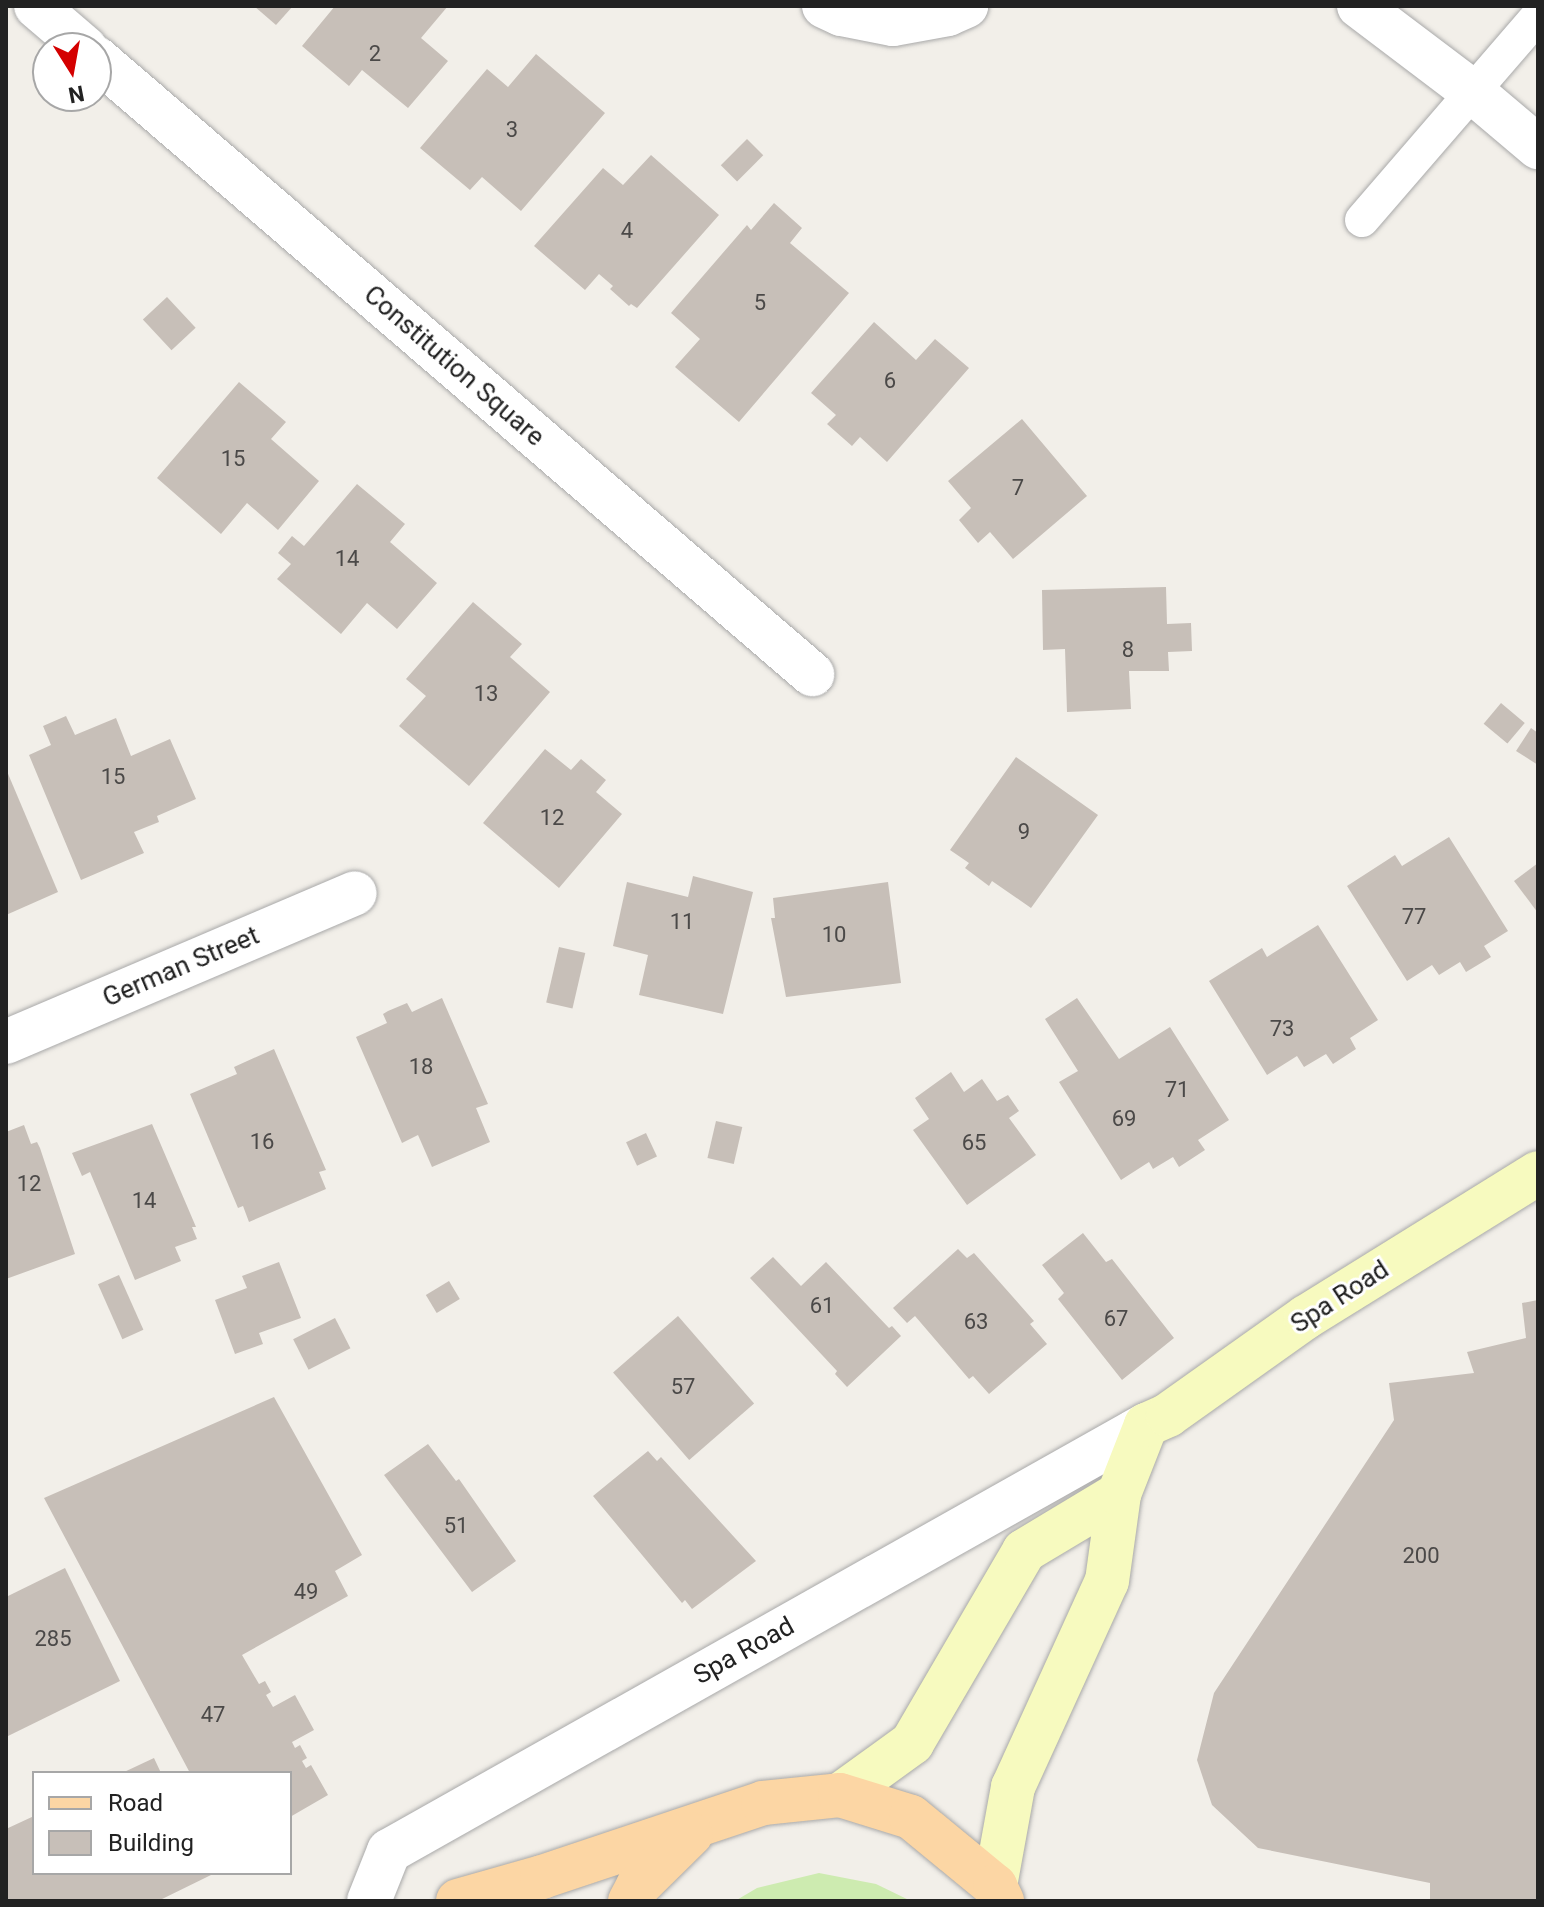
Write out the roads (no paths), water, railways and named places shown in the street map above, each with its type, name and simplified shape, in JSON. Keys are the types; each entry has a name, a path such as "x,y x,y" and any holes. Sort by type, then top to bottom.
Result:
{"main road":[{"name":"Spa Road","path":"1146,1425 1168,1415 1306,1317 1538,1173"},
{"path":"999,1893 1013,1787 1107,1581 1119,1494 1146,1425"},
{"path":"840,1795 912,1743 1024,1551 1119,1494"},
{"path":"458,1901 699,1827 763,1803 840,1795 911,1817 999,1893"},
{"path":"630,1901 638,1886 699,1827"}],"street":[{"path":"36,6 66,32"},
{"path":"824,6 841,14 893,24 948,14 966,6"},
{"path":"1359,6 1474,93 1538,147"},
{"name":"Constitution Square","path":"112,72 812,674"},
{"name":"German Street","path":"6,1042 355,893"},
{"name":"Spa Road","path":"369,1901 389,1851 1146,1425"}],"lane":[{"path":"1362,220 1538,16"}]}
